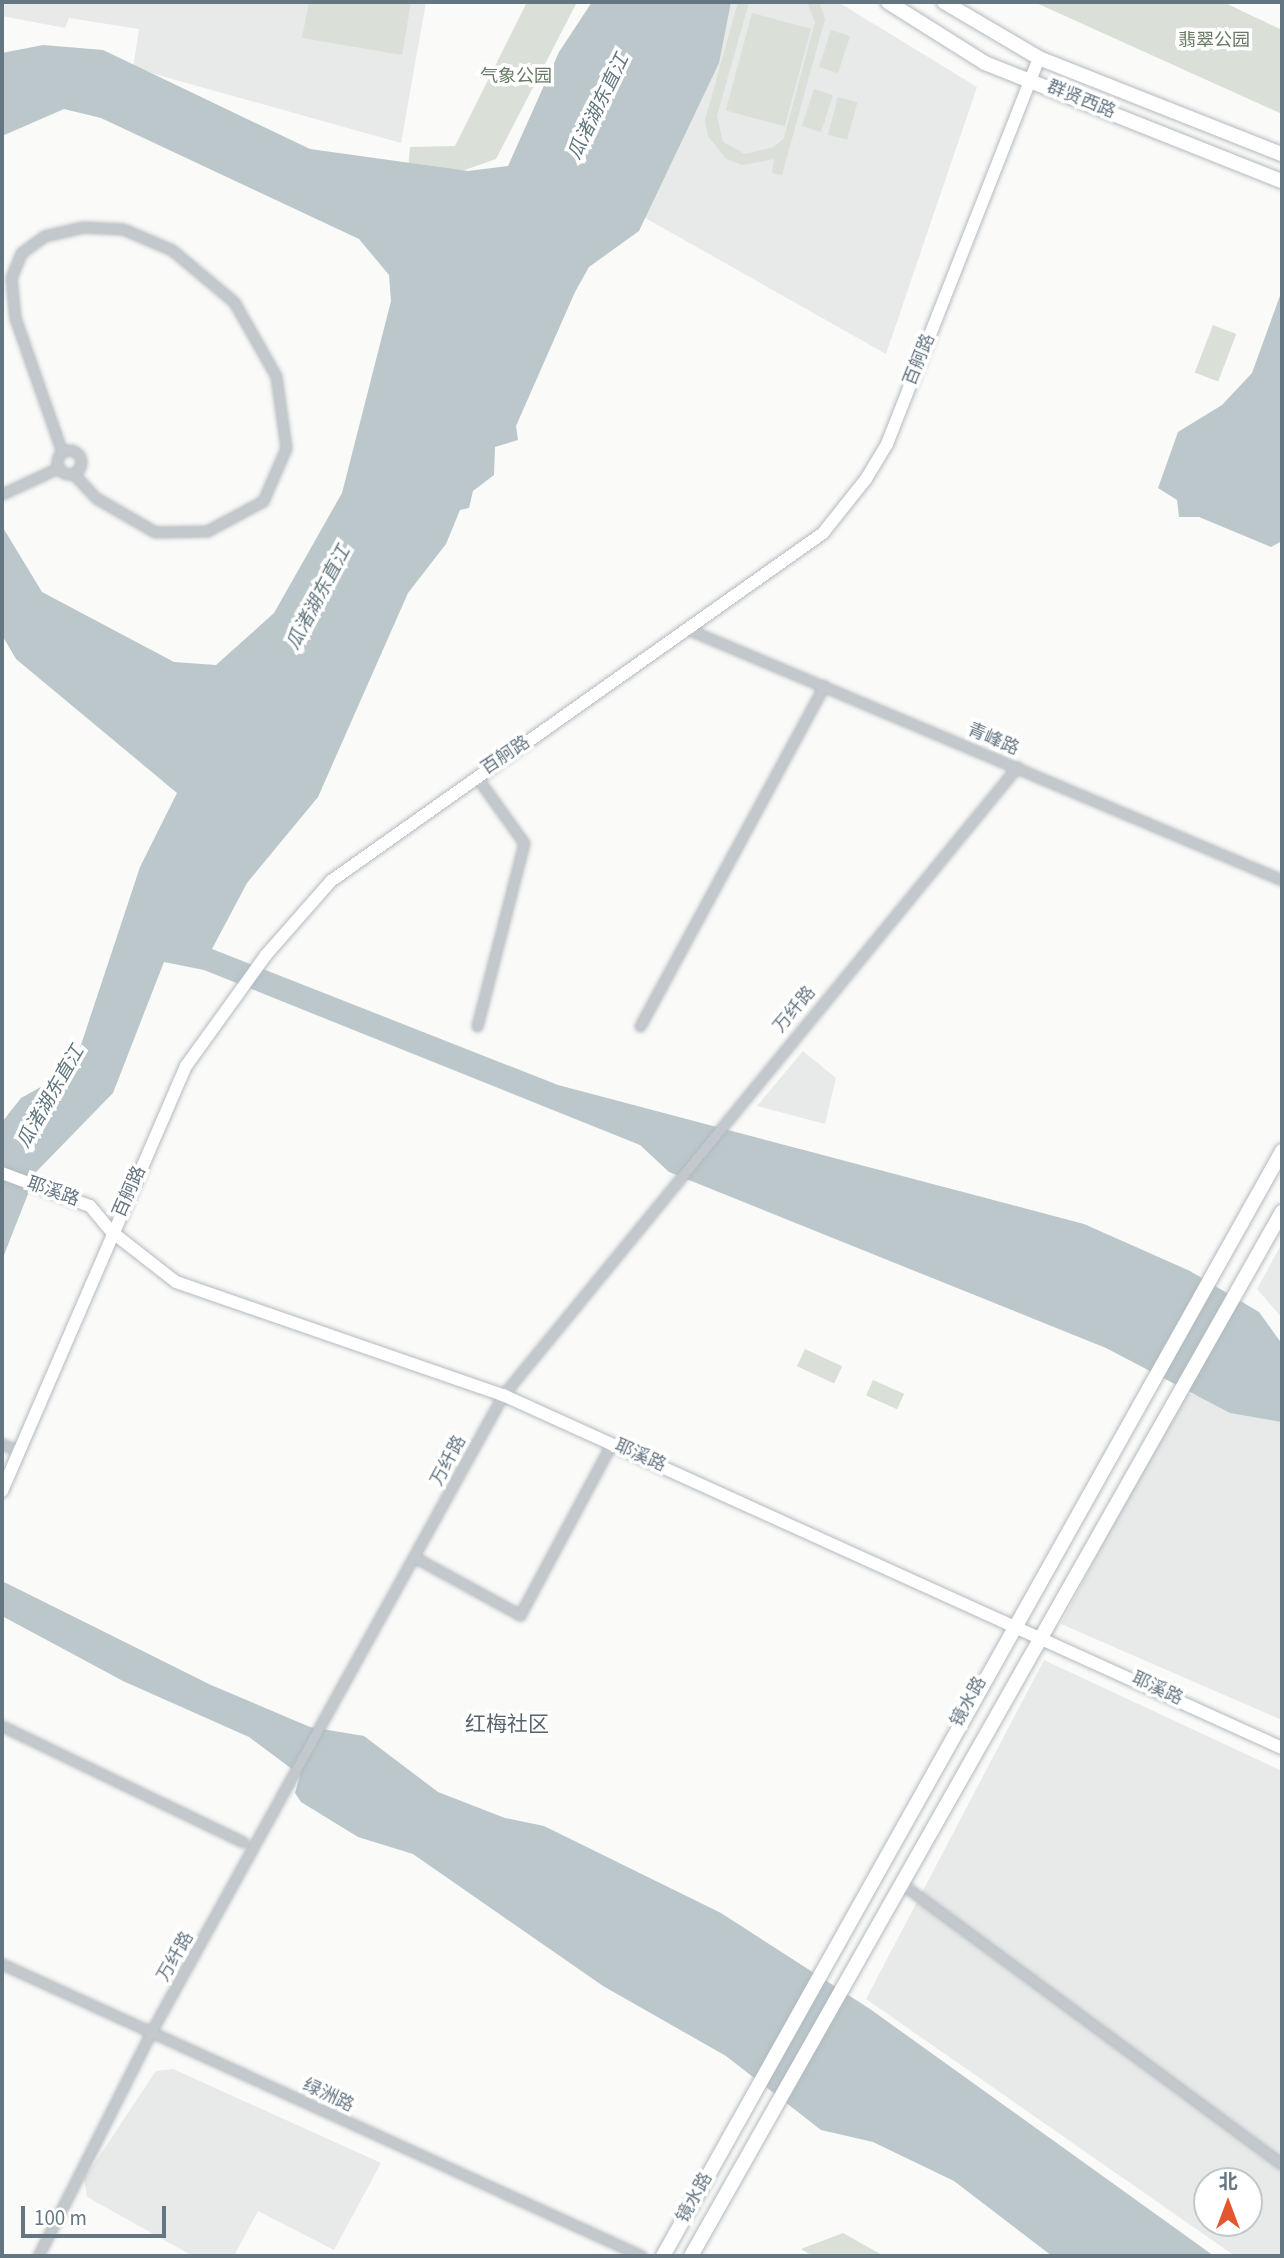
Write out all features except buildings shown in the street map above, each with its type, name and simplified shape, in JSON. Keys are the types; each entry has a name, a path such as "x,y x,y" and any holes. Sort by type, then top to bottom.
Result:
{"main road":[{"name":"群贤西路","path":"888,2 985,63 1282,181"},
{"name":"群贤西路","path":"944,2 1039,58 1282,154"},
{"name":"镜水路","path":"663,2256 1014,1621 1213,1278 1282,1151"},
{"name":"镜水路","path":"691,2256 780,2106 1040,1634 1239,1294 1282,1212"}],"street":[{"name":"百舸路","path":"2,1491 186,1066 266,955 331,881 476,776 692,631 823,533 866,480 887,444 1039,58"},
{"path":"3,494 58,468 75,474 96,498 155,532 207,531 263,501 286,448 276,376 234,302 172,250 123,229 83,227 44,236 21,253 11,278 15,318 62,452 58,468"},
{"path":"62,452 80,456 75,474"},
{"name":"青峰路","path":"692,631 1282,880"},
{"path":"640,1026 824,686"},
{"name":"万纤路","path":"38,2256 151,2032 330,1718 503,1395 725,1119 1017,767"},
{"path":"476,776 524,843 477,1026"},
{"name":"耶溪路","path":"2,1173 90,1206 112,1232 176,1282 503,1395 1014,1621 1282,1748"},
{"path":"416,1558 520,1615 612,1443"},
{"path":"2,1444 19,1451"},
{"path":"2,1726 243,1842"},
{"path":"902,1884 1282,2164"},
{"name":"绿洲路","path":"2,1964 642,2256"}],"shaded area":[{"path":"2,2 426,2 401,143 133,68 139,29 69,18 65,28 2,16"},
{"path":"724,2 838,2 977,87 886,354 640,215"},
{"path":"803,1051 836,1078 825,1124 757,1106"},
{"path":"1282,1243 1282,1318 1257,1289"},
{"path":"1182,1392 1282,1413 1282,1720 1061,1624"},
{"path":"1044,1660 1282,1771 1282,2256 1235,2256 1208,2237 1263,2237 1263,2167 1193,2167 1193,2227 866,1999"},
{"path":"173,2069 381,2163 334,2250 258,2211 234,2256 193,2256 87,2197 84,2179 156,2071"}],"green space":[{"path":"309,2 411,2 402,55 302,38"},
{"name":"气象公园","path":"527,2 577,2 496,159 459,172 408,169 410,147 455,146"},
{"path":"738,2 749,2 717,116 723,142 745,154 774,147 784,138 815,22 807,2 819,2 825,19 782,175 772,173 774,159 742,165 726,159 708,136 705,120"},
{"name":"翡翠公园","path":"1034,2 1223,2 1282,30 1282,114"},
{"path":"752,13 811,29 785,126 726,111"},
{"path":"831,30 850,36 838,73 819,67"},
{"path":"814,89 833,95 821,132 802,126"},
{"path":"838,97 857,102 847,140 828,135"},
{"path":"1213,325 1236,334 1218,382 1195,373"},
{"path":"805,1349 842,1366 834,1384 797,1366"},
{"path":"873,1380 904,1394 897,1409 866,1396"},
{"path":"843,2233 884,2256 813,2256 801,2249"}],"water":[{"name":"瓜渚湖东直江","path":"592,2 731,2 719,63 639,231 589,267 575,292 516,426 518,440 495,447 494,475 473,491 469,508 460,510 446,544 408,593 318,797 247,883 212,949 558,1085 1084,1224 1190,1271 1259,1312 1282,1344 1282,1422 1230,1413 1106,1348 669,1172 640,1145 204,970 164,962 113,1093 37,1171 2,1260 2,1122 21,1098 73,1069 140,867 177,793 16,659 2,635 2,526 42,592 174,662 216,665 274,613 342,493 391,301 389,275 359,239 101,118 64,109 2,136 2,53 43,45 103,50 310,149 468,171 508,166 559,52"},
{"path":"1282,290 1282,541 1271,547 1199,517 1179,517 1177,500 1158,488 1178,432 1222,405 1252,373"},
{"path":"2,1581 211,1685 310,1727 364,1736 438,1792 505,1818 544,1826 721,1913 870,2009 1214,2256 1052,2256 954,2181 873,2142 821,2130 726,2056 603,1986 413,1854 358,1837 301,1802 295,1793 300,1775 249,1737 123,1681 2,1616"}],"district":[{"name":"红梅社区","path":"507,1724"}]}
